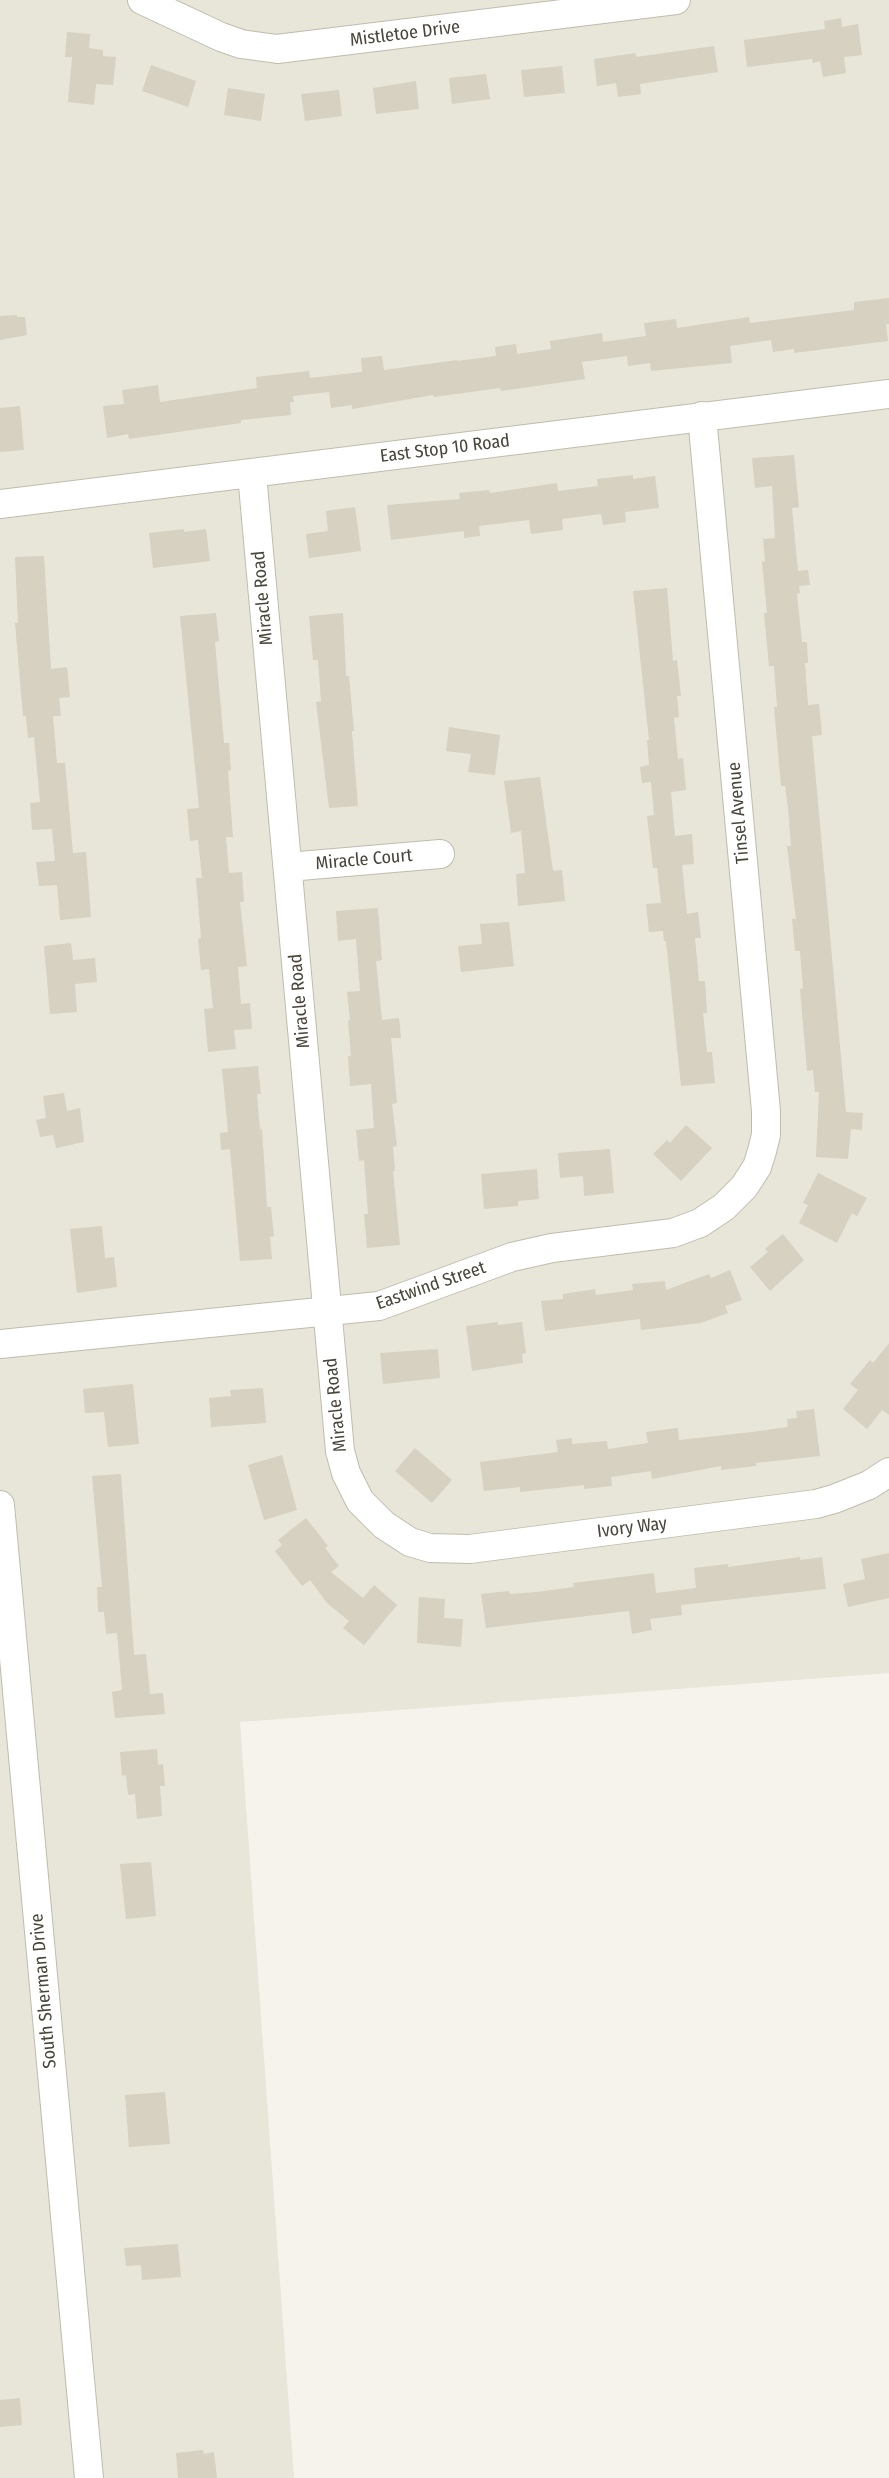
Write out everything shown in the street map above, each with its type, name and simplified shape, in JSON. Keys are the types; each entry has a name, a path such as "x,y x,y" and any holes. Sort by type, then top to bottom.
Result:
{"street":[{"name":"Mistletoe Drive","path":"142,0 179,8 241,44 277,49 676,0"},
{"name":"East Stop 10 Road","path":"0,504 889,394"},
{"name":"Tinsel Avenue","path":"702,416 766,1119 764,1143 757,1167 732,1201"},
{"name":"Miracle Road","path":"252,474 340,1451 343,1466 360,1501 376,1518"},
{"name":"Miracle Court","path":"288,867 440,854"},
{"name":"Eastwind Street","path":"0,1344 379,1306 512,1257 552,1248 673,1233 700,1223 732,1201"},
{"name":"Ivory Way","path":"376,1518 410,1542 430,1548 470,1549 816,1504 869,1485 889,1472"},
{"name":"South Sherman Drive","path":"0,1505 2,1561 88,2478"}],"shaded area":[{"path":"0,0 889,0 889,1673 240,1722 294,2478 0,2478"}],"building":[{"path":"841,18 842,27 858,24 862,55 844,57 846,73 823,77 820,61 813,63 812,59 747,67 744,40 825,29 824,21"},
{"path":"67,32 90,34 89,48 103,50 103,56 116,57 113,85 96,84 94,105 68,102 72,57 65,57"},
{"path":"714,46 718,72 640,84 641,94 618,97 616,83 597,86 594,59 636,53 636,57"},
{"path":"151,65 196,81 188,107 142,91"},
{"path":"562,66 565,93 524,97 521,70"},
{"path":"486,74 490,99 452,104 449,78"},
{"path":"416,81 419,109 376,114 373,88"},
{"path":"228,88 265,94 261,121 224,115"},
{"path":"339,90 342,116 305,121 301,94"},
{"path":"889,298 889,324 886,324 888,341 794,353 794,349 773,352 771,340 730,346 732,363 651,371 650,363 628,366 627,356 582,362 585,379 501,391 500,388 434,397 433,395 352,409 352,405 331,408 329,392 293,396 294,402 290,402 291,415 241,420 241,423 129,439 128,434 107,438 103,406 124,404 122,390 158,385 160,402 257,388 256,377 309,371 310,378 362,372 361,358 382,356 384,370 496,356 495,347 516,344 517,354 551,349 550,341 602,333 603,342 646,336 644,323 676,319 677,328 749,317 750,323 854,310 854,302"},
{"path":"17,315 17,317 25,317 27,335 0,340 0,316"},
{"path":"20,406 24,450 0,452 0,408"},
{"path":"794,455 799,507 792,508 798,571 808,570 810,585 799,586 800,593 797,594 802,642 807,642 808,663 805,663 808,705 819,704 822,735 812,736 846,1112 863,1113 862,1130 851,1129 848,1159 816,1157 819,1092 815,1092 813,1070 807,1071 800,989 803,988 800,951 795,951 792,919 796,919 787,846 791,846 788,808 785,786 781,786 774,707 777,707 774,666 769,666 764,613 767,613 762,562 765,561 763,539 775,538 772,486 755,488 752,458"},
{"path":"633,475 633,479 655,476 659,508 625,512 626,522 603,525 601,514 562,519 563,530 531,534 529,520 479,526 480,536 464,538 464,531 391,540 387,505 460,499 459,493 489,490 490,493 557,483 558,491 598,486 597,479"},
{"path":"355,507 361,551 309,558 306,534 328,531 326,511"},
{"path":"184,529 184,532 206,529 210,561 153,568 149,533"},
{"path":"44,556 51,669 67,667 70,697 59,698 61,716 53,716 57,763 65,763 73,853 86,852 91,917 60,920 57,885 39,886 36,862 55,861 52,829 32,830 30,803 40,802 34,737 28,738 26,716 23,716 15,623 18,623 15,557"},
{"path":"667,588 673,661 677,660 681,696 677,696 679,717 674,718 678,759 683,758 686,790 671,792 675,836 692,834 694,864 682,865 687,914 698,912 701,938 695,938 699,981 705,981 707,1013 703,1013 707,1052 712,1052 715,1083 681,1086 666,941 664,941 663,931 649,932 646,904 661,903 657,868 653,868 647,816 654,815 651,782 642,783 640,767 649,765 647,740 649,740 633,591"},
{"path":"216,613 219,641 215,642 224,743 229,743 231,770 228,771 233,837 226,837 229,873 242,872 244,902 240,902 247,966 238,967 241,1004 250,1003 252,1029 234,1030 236,1049 208,1052 204,1009 213,1008 209,969 201,970 198,939 201,938 196,878 202,878 198,840 190,841 187,809 199,808 180,616"},
{"path":"343,613 346,676 349,676 358,806 329,808 316,702 321,701 318,660 313,660 309,616"},
{"path":"449,727 500,735 495,775 468,772 471,754 446,751"},
{"path":"540,777 553,871 562,870 565,901 518,906 516,874 525,873 521,831 511,833 504,781"},
{"path":"378,908 382,960 376,961 382,1020 399,1018 401,1038 391,1038 397,1103 392,1104 397,1146 393,1147 395,1171 393,1171 400,1245 367,1248 364,1214 368,1214 364,1160 359,1161 356,1130 374,1128 371,1084 350,1086 348,1056 351,1056 348,1021 350,1020 347,992 360,991 356,939 338,941 336,911"},
{"path":"509,922 514,966 461,972 458,946 482,944 480,924"},
{"path":"71,943 73,960 95,958 97,982 75,984 77,1012 50,1014 44,946"},
{"path":"258,1066 261,1094 257,1094 260,1130 262,1129 267,1207 271,1207 274,1236 270,1237 272,1259 240,1261 230,1149 221,1150 220,1133 228,1132 222,1069"},
{"path":"64,1093 67,1111 80,1108 84,1142 56,1148 53,1135 40,1137 36,1120 46,1118 43,1096"},
{"path":"686,1125 712,1148 681,1181 653,1154 667,1140 670,1143"},
{"path":"610,1149 614,1193 584,1196 583,1176 560,1178 558,1153"},
{"path":"537,1169 539,1199 518,1201 518,1206 484,1209 481,1174"},
{"path":"818,1173 867,1198 857,1216 852,1213 837,1243 799,1223 808,1205 803,1203"},
{"path":"102,1226 105,1258 114,1257 117,1287 77,1293 70,1229"},
{"path":"783,1234 804,1260 770,1291 750,1267 768,1252 765,1249"},
{"path":"730,1270 742,1300 725,1306 728,1313 701,1323 641,1330 640,1319 545,1331 541,1301 563,1299 563,1294 595,1289 596,1295 633,1290 632,1284 665,1281 666,1290 709,1274 711,1278"},
{"path":"498,1322 498,1325 522,1322 526,1353 522,1354 523,1363 472,1371 466,1326"},
{"path":"889,1343 889,1415 882,1410 867,1429 843,1409 858,1390 850,1384 870,1360 873,1363"},
{"path":"438,1349 440,1378 383,1384 380,1353"},
{"path":"133,1384 139,1444 108,1447 104,1412 85,1413 83,1389"},
{"path":"263,1388 266,1423 211,1427 209,1398 231,1396 230,1390"},
{"path":"814,1409 820,1456 756,1463 756,1466 721,1470 721,1466 652,1479 651,1471 611,1477 612,1486 584,1489 584,1485 520,1492 520,1487 484,1491 480,1462 558,1452 556,1440 572,1438 572,1444 607,1441 608,1449 648,1443 646,1432 678,1428 679,1440 752,1432 788,1427 787,1419 797,1418 796,1411"},
{"path":"415,1448 452,1480 432,1503 395,1471"},
{"path":"282,1455 297,1510 264,1520 248,1465"},
{"path":"121,1474 134,1655 146,1654 150,1694 163,1693 165,1714 115,1718 112,1692 122,1690 117,1633 106,1634 104,1612 98,1612 97,1587 102,1587 92,1476"},
{"path":"306,1518 328,1546 325,1548 339,1566 331,1572 363,1598 374,1585 397,1605 364,1645 343,1628 349,1621 327,1603 310,1580 302,1586 275,1551 282,1545 278,1540"},
{"path":"889,1553 889,1598 848,1607 843,1584 865,1579 861,1559"},
{"path":"800,1557 800,1560 822,1557 826,1589 681,1605 682,1615 650,1619 652,1630 632,1634 629,1611 486,1628 481,1594 509,1591 510,1594 537,1592 574,1587 573,1583 654,1573 656,1593 696,1588 694,1568 728,1564 728,1567"},
{"path":"419,1597 445,1599 444,1618 463,1619 461,1647 417,1643"},
{"path":"157,1749 158,1765 163,1764 165,1786 160,1786 162,1816 137,1819 135,1794 128,1795 126,1775 122,1776 120,1752"},
{"path":"151,1862 156,1916 126,1919 120,1864"},
{"path":"165,2092 170,2144 129,2147 125,2095"},
{"path":"178,2244 181,2277 142,2280 141,2265 126,2266 124,2248"},
{"path":"20,2398 22,2425 0,2427 0,2400"},
{"path":"203,2450 204,2454 214,2452 217,2478 178,2478 176,2453"}]}
